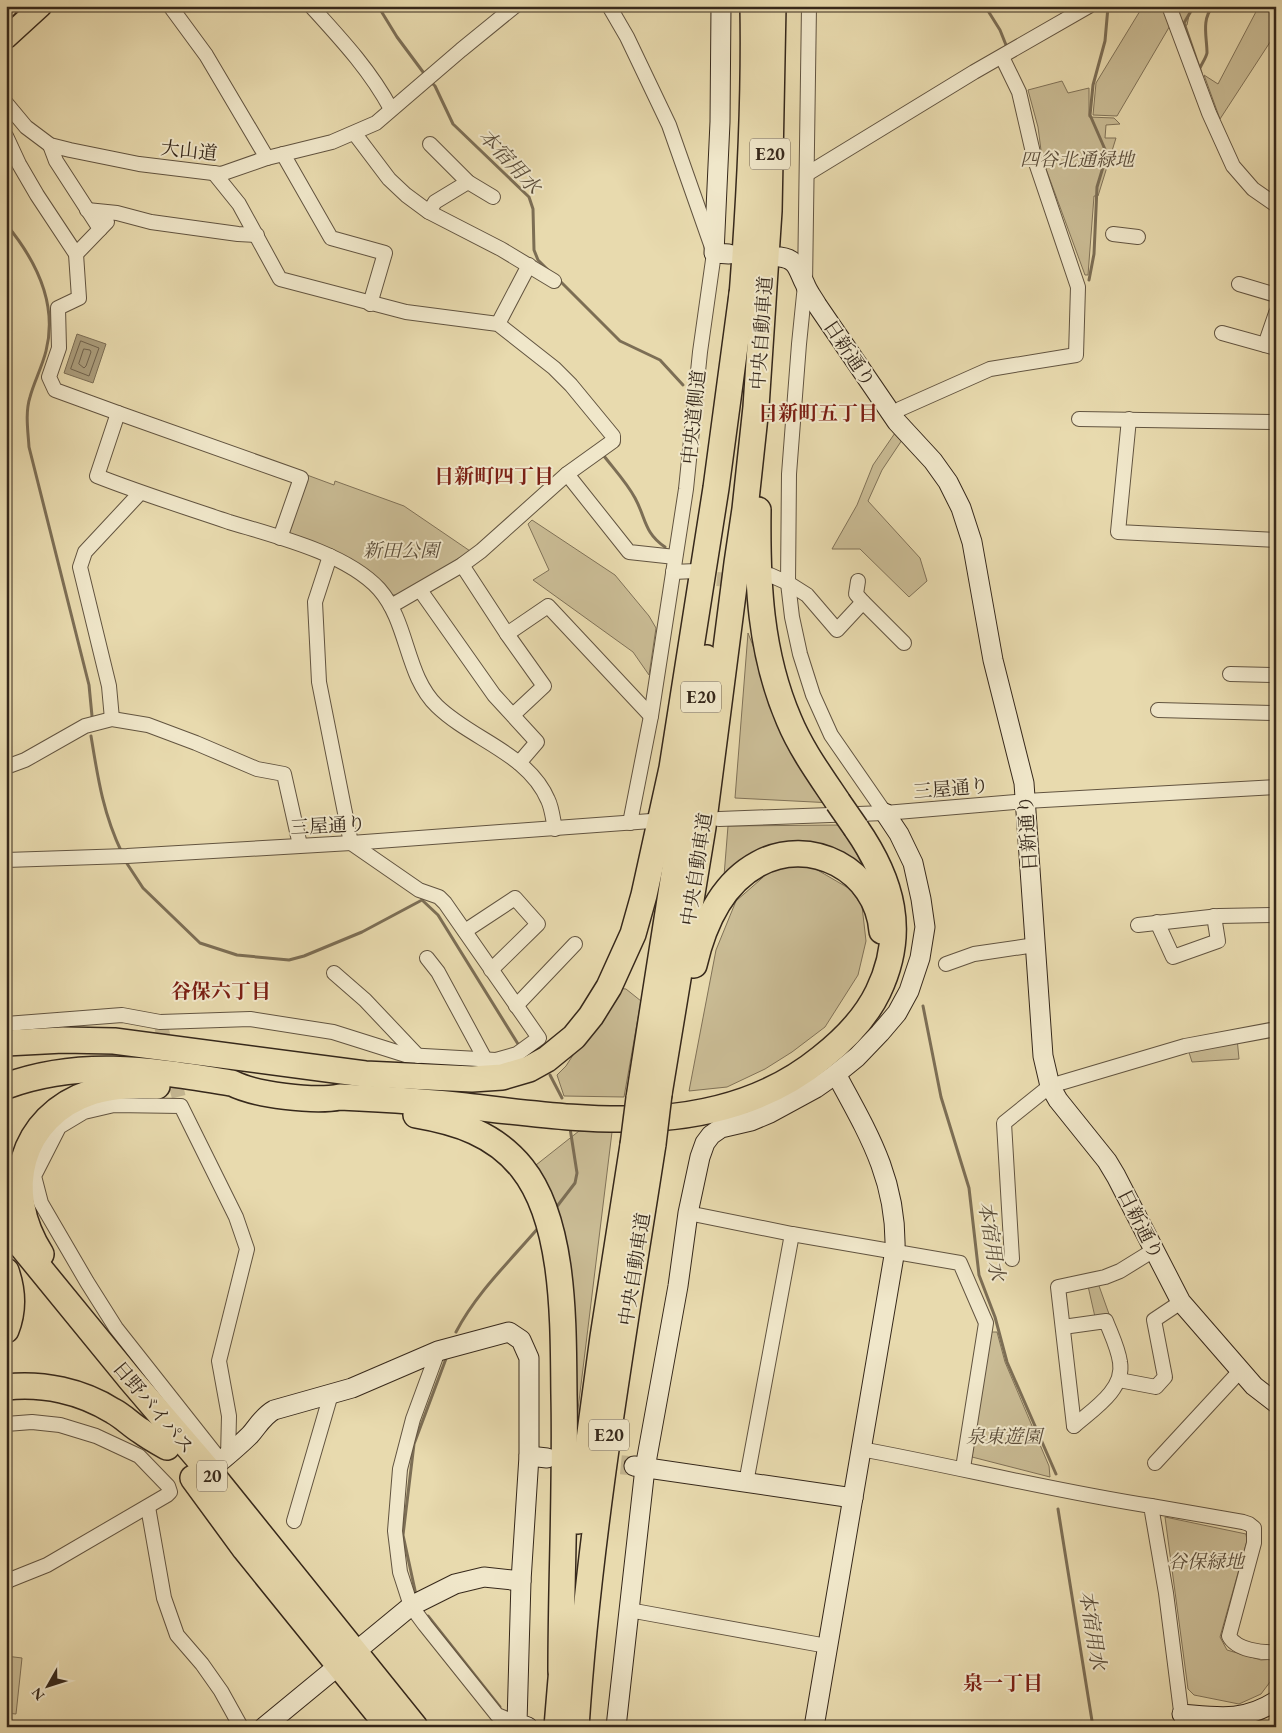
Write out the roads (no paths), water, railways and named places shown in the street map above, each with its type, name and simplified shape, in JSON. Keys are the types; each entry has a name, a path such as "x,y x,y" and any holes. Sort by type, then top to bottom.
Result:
{"highway":[{"name":"中央自動車道","path":"576,1727 580,1670 600,1502 623,1335 649,1096 703,827 745,509 756,407 748,210 754,41 753,6"},
{"name":"中央自動車道","path":"752,298 768,211 773,6"},
{"path":"6,1086 31,1077 57,1072 99,1068 131,1069 232,1083 243,1089 294,1097 326,1100 340,1097 423,1101 572,1117 651,1119 715,1110 748,1100 775,1088 814,1064 847,1035 871,1005 888,969 893,948 893,914 889,892 876,860 818,772 789,720 773,674 762,621 757,558 752,298"},
{"path":"6,1043 96,1040 364,1074 472,1079 502,1077 540,1064 574,1038 591,1016 609,987 633,934 639,915 672,768 710,527 752,298"},
{"path":"364,1074 404,1086 514,1101 595,1109 650,1108 692,1104 715,1100 752,1088 788,1070 828,1041 844,1025 867,992 875,975 881,954 881,924 877,906 857,877 844,867 828,859 812,854 794,854 771,858 757,865 744,874 730,888 717,905 705,928 649,1096"},
{"path":"6,1074 36,1064 79,1057 143,1055 183,1050"},
{"path":"52,1282 44,1258 32,1239 23,1216 19,1186 22,1162 28,1148 35,1134 49,1117 70,1102 105,1088 131,1085 160,1086 231,1094 243,1089"},
{"path":"326,1100 340,1107 391,1111 447,1121 478,1132 511,1155 523,1168 535,1187 547,1218 556,1256 563,1341 566,1463 561,1590 561,1671"},
{"name":"中央自動車道","path":"557,1727 561,1671 582,1489 604,1327 643,1145"},
{"name":"日野バイパス","path":"6,1227 131,1380 219,1463 348,1659 390,1727"},
{"name":"日野バイパス","path":"6,1246 199,1486 245,1549 415,1727"},
{"path":"6,1271 12,1296 10,1316 6,1330"},
{"path":"6,1387 50,1387 83,1396 114,1411 167,1447"}],"main road":[{"path":"6,38 41,6"}],"street":[{"path":"170,6 206,55 267,158"},
{"path":"311,6 354,53 379,86 391,109"},
{"name":"大山道","path":"6,103 26,128 50,145 139,164 221,174 267,158 332,142 376,123 515,6"},
{"path":"609,6 627,37 669,124 722,253"},
{"name":"中央道側道","path":"630,823 651,716 686,489 701,340 722,253 721,6"},
{"path":"616,1727 629,1610 639,1467 676,1295 688,1213 700,1157 705,1143 711,1135 721,1128 751,1121 770,1113 816,1088 857,1057 897,1013 909,991 920,958 925,927 913,863 899,834 831,735 813,695 800,654 792,617 788,583 789,474 798,344 805,285 809,6"},
{"path":"807,174 974,72 1089,6"},
{"path":"1169,6 1209,113 1233,166 1253,189 1276,205"},
{"path":"892,415 900,409 990,369 1076,355 1078,286 1034,157 1019,92 1002,57"},
{"path":"354,134 388,179 429,212 475,234 554,281"},
{"path":"6,136 19,164 37,195 76,254 79,298 58,308 59,348 48,377 55,390 301,478 280,538"},
{"path":"430,144 468,182 493,197"},
{"path":"50,145 56,162 100,229"},
{"path":"284,154 332,238 385,253 370,304"},
{"path":"214,174 239,204 280,279 406,312 498,324 554,368 613,436 613,441 566,474 481,551 462,565 391,606"},
{"path":"429,212 435,202 468,182"},
{"path":"87,210 117,213 151,222 257,235"},
{"path":"76,254 117,213"},
{"path":"1113,234 1138,237"},
{"name":"日新通り","path":"780,257 788,258 795,262 805,285 892,415 904,431 933,461 948,482 968,525 993,660 1024,783 1043,1056 1050,1086 1058,1100 1108,1162 1180,1302 1254,1386 1276,1403"},
{"path":"498,324 529,265"},
{"path":"1239,284 1276,295"},
{"path":"1222,333 1270,347 1276,313"},
{"path":"118,413 97,476 140,493 330,556 367,577 391,606 398,619 419,680 436,705 450,717 534,775 550,802 555,829"},
{"path":"1079,419 1276,422"},
{"path":"1130,420 1118,532 1276,540"},
{"path":"566,474 629,552 676,557"},
{"path":"112,720 108,686 80,567 85,552 140,493"},
{"path":"6,1024 122,1015 160,1022 250,1019 333,1032 406,1055 496,1060 517,1054 539,1038 466,931 438,897 419,890 351,842 319,682 315,602 330,556"},
{"path":"462,565 544,686 513,715"},
{"path":"673,572 696,574"},
{"path":"770,580 788,583 807,595 837,630 863,602"},
{"path":"858,581 856,594 904,643"},
{"path":"420,590 494,695 537,742 519,763"},
{"path":"507,634 548,606 651,716"},
{"path":"1230,674 1276,675"},
{"path":"1158,710 1276,713"},
{"path":"6,767 25,760 85,726 112,720 148,725 257,769 284,774 300,845"},
{"name":"三屋通り","path":"719,819 884,812 1026,801 1276,787"},
{"name":"三屋通り","path":"6,860 121,856 555,829 651,821"},
{"path":"466,931 515,898 538,924 491,970"},
{"path":"1138,925 1214,916 1276,915"},
{"path":"1157,922 1173,957 1218,941 1214,916"},
{"path":"516,1006 575,944"},
{"path":"946,964 974,954 1035,945"},
{"path":"427,958 438,972 485,1059"},
{"path":"334,974 366,1000 418,1056"},
{"path":"1012,1259 1004,1122 1050,1086 1185,1046 1276,1030"},
{"path":"814,1727 895,1250 896,1226 886,1176 870,1138 836,1074"},
{"path":"114,1105 181,1106 236,1217 247,1249 219,1362 229,1416 219,1463 116,1328 41,1203 34,1176 59,1127 84,1112 114,1105"},
{"path":"688,1213 792,1234 895,1250 960,1263 986,1324 963,1468"},
{"path":"746,1483 792,1234"},
{"path":"1063,1327 1106,1321 1121,1364 1119,1380 1106,1398 1074,1426 1058,1287 1105,1277 1120,1271 1154,1250"},
{"path":"1119,1380 1156,1387 1165,1377 1154,1320 1180,1302"},
{"path":"219,1463 250,1434 265,1415 274,1410 352,1388 438,1350 510,1332 521,1340 528,1358 538,1457 521,1581 523,1725 497,1715 411,1606 400,1572 395,1531 400,1469 413,1418 438,1350"},
{"path":"1155,1463 1240,1371"},
{"path":"294,1521 331,1394"},
{"path":"6,1424 32,1422 60,1425 96,1436 139,1456 168,1486 170,1492 47,1564 7,1582"},
{"path":"861,1449 963,1468 1070,1492 1242,1522 1254,1528 1254,1543 1229,1636 1232,1642 1246,1648 1263,1653 1276,1652"},
{"path":"639,1467 852,1498"},
{"path":"148,1506 164,1598 177,1635 222,1691 241,1727"},
{"path":"1151,1506 1164,1584 1182,1720 1233,1718 1264,1709 1276,1701"},
{"path":"264,1727 411,1606 454,1584 484,1577 521,1581"},
{"path":"629,1610 827,1646"}],"water":[{"path":"77,334 106,344 93,383 64,373"}],"waterway":[{"name":"本宿用水","path":"378,6 397,37 426,76"},
{"path":"985,6 1000,30 1006,45"},
{"path":"1194,6 1184,23 1201,73"},
{"path":"1200,68 1207,53 1205,29 1209,11 1213,6"},
{"path":"1089,280 1094,254 1097,187 1107,154 1090,115 1093,85 1105,41 1108,7"},
{"name":"本宿用水","path":"430,81 435,86 453,124 529,197 533,209 534,250 538,260 549,271"},
{"path":"6,224 35,267 46,299 49,316 46,351 28,403 29,447 89,685 92,716"},
{"name":"本宿用水","path":"559,280 620,341 660,360 683,385"},
{"path":"604,456 632,492 649,531 665,547"},
{"path":"91,736 106,810 122,853"},
{"path":"124,859 143,888 200,943 237,955 289,960 304,956 362,932 422,900 438,915 518,1044"},
{"name":"本宿用水","path":"923,1006 941,1097 969,1188 979,1275 995,1317 1007,1362 1056,1474"},
{"path":"550,1075 562,1098"},
{"path":"555,1209 575,1183 577,1173 570,1128"},
{"path":"456,1332 464,1317 494,1277 539,1227"},
{"path":"416,1595 403,1535 414,1444 447,1356"},
{"name":"本宿用水","path":"1058,1509 1093,1727"},
{"path":"428,1616 500,1707"}],"tunnel":[{"path":"696,577 739,581"},
{"path":"160,1022 181,1106"},
{"path":"593,1462 634,1466"}],"district":[{"name":"日新町五丁目","path":"818,413"},
{"name":"日新町四丁目","path":"494,476"},
{"name":"谷保六丁目","path":"221,991"},
{"name":"泉一丁目","path":"1003,1683"}],"park label":[{"name":"四谷北通緑地","path":"1077,159"},
{"name":"新田公園","path":"401,550"},
{"name":"泉東遊園","path":"1004,1436"},
{"name":"谷保緑地","path":"1206,1561"}]}
